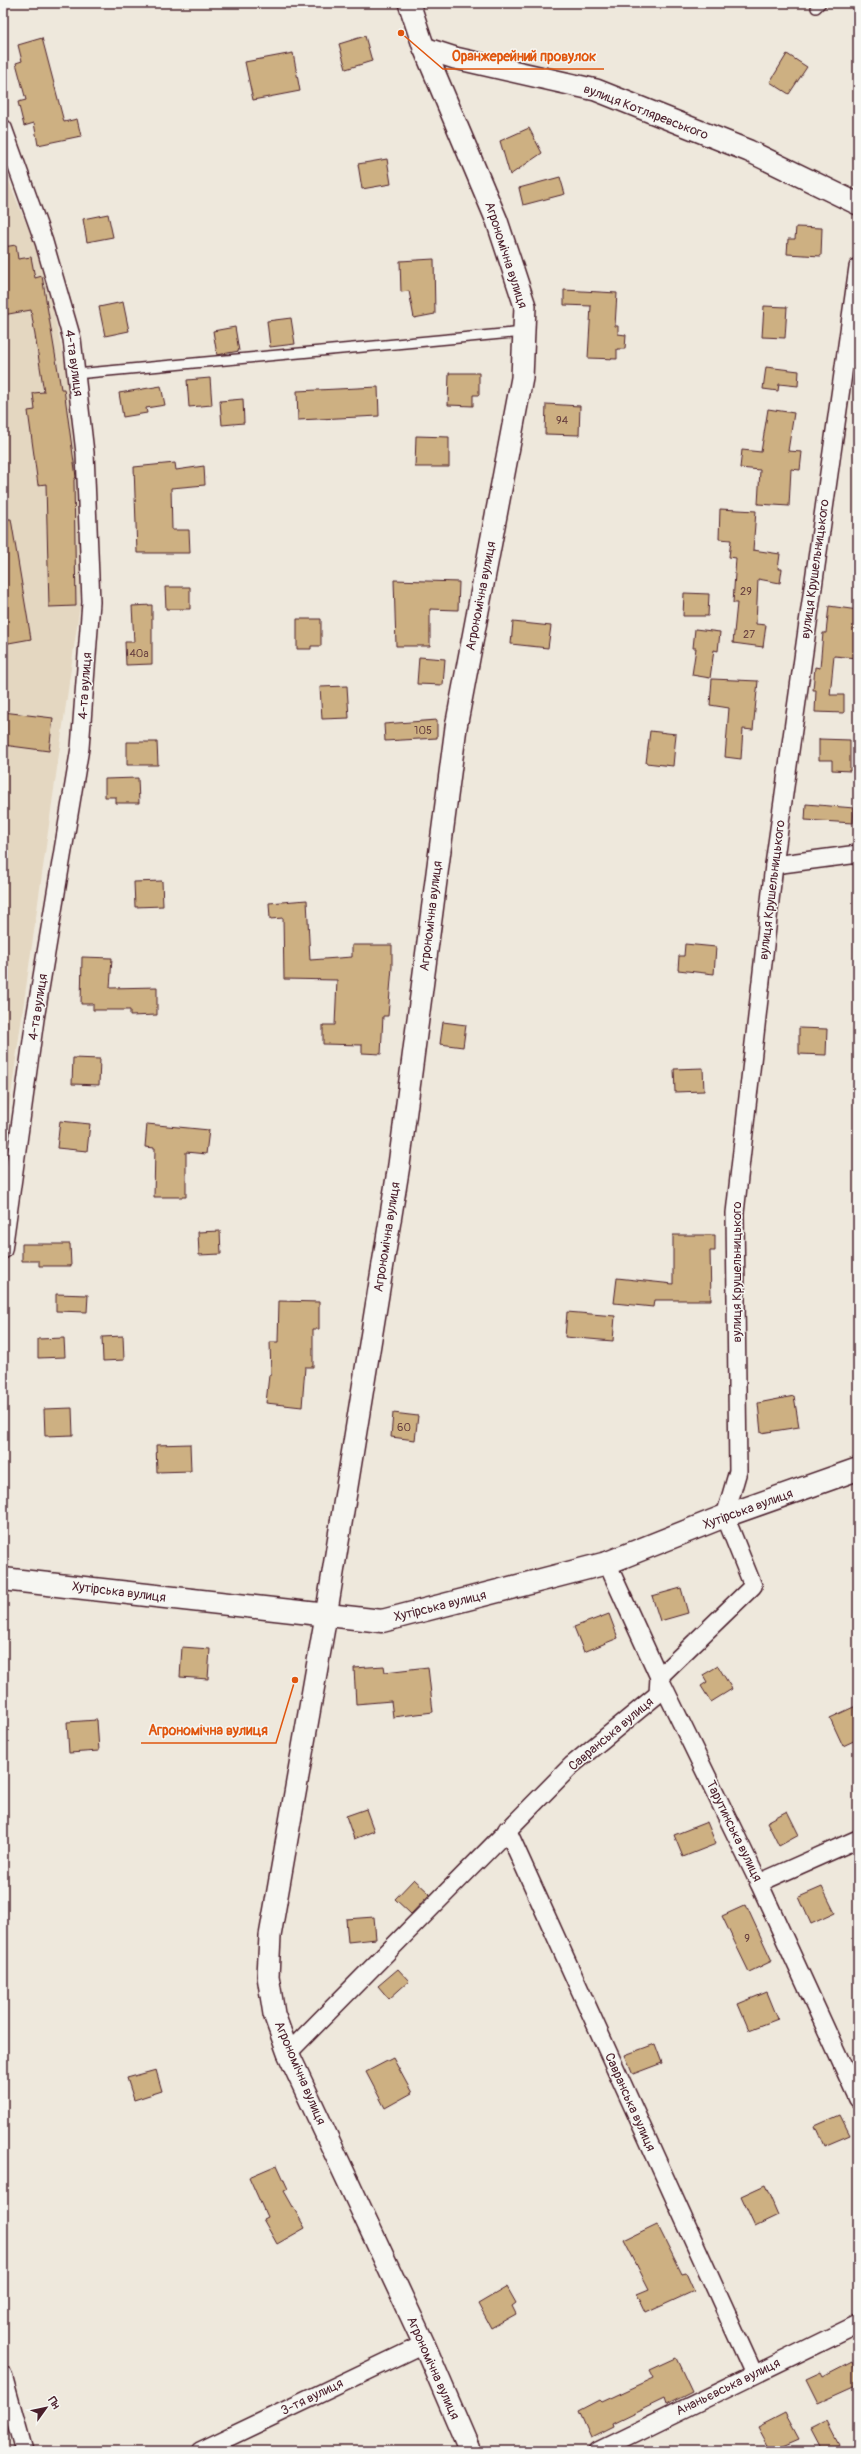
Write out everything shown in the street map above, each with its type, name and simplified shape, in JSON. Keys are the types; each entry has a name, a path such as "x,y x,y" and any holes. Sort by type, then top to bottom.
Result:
{"main road":[{"name":"Хутірська вулиця","path":"3,1579 382,1621 607,1563 725,1516 858,1469"}],"street":[{"name":"Агрономічна вулиця","path":"409,3 424,48 497,221 525,306 522,378 456,727 399,1165 326,1616 270,1936 268,1976 274,2014 288,2053 424,2344 470,2451"},
{"name":"вулиця Котляревського","path":"424,48 455,58 596,90 749,151 858,204"},
{"name":"4-та вулиця","path":"3,128 44,242 72,339 85,453 91,602 80,748 35,1019 3,1250"},
{"name":"вулиця Крушельницького","path":"725,1516 738,1471 735,1213 774,866 858,267"},
{"path":"774,866 858,854"},
{"path":"659,1677 753,1586 725,1516"},
{"name":"Тарутинська вулиця","path":"607,1563 659,1677 759,1883 858,2099"},
{"name":"Савранська вулиця","path":"288,2053 572,1764 658,1694 659,1677"},
{"name":"Савранська вулиця","path":"507,1829 754,2374"},
{"path":"759,1883 858,1839"},
{"name":"Ананьєвська вулиця","path":"598,2451 858,2324"},
{"name":"3-тя вулиця","path":"200,2451 424,2344"},
{"path":"3,2375 24,2451"}],"lane":[{"path":"76,374 524,332"}],"shaded area":[{"path":"3,167 42,262 69,381 80,466 80,605 3,1151"}],"building":[{"path":"365,36 372,61 346,69 339,44"},
{"path":"42,38 64,122 77,119 81,136 38,145 34,123 24,126 18,102 26,100 16,63 22,61 18,45"},
{"path":"293,53 300,91 253,100 245,62"},
{"path":"787,54 807,67 789,94 770,82"},
{"path":"529,128 542,153 510,175 500,141"},
{"path":"387,159 391,184 362,189 358,164"},
{"path":"560,177 565,194 523,205 519,188"},
{"path":"108,214 113,237 87,242 83,219"},
{"path":"796,227 822,228 821,256 787,254 788,239 795,239"},
{"path":"16,245 18,259 31,257 35,278 42,276 61,389 64,389 76,477 74,480 76,606 49,607 46,484 38,485 28,411 35,410 33,393 44,392 31,310 3,315 3,247"},
{"path":"434,259 435,314 414,318 409,291 401,292 400,261"},
{"path":"564,290 617,293 615,326 618,326 618,334 626,335 625,349 617,349 617,359 588,358 591,306 564,305"},
{"path":"123,302 129,331 105,336 99,307"},
{"path":"764,306 787,307 785,338 762,337"},
{"path":"291,318 295,344 270,347 267,321"},
{"path":"235,327 239,351 217,355 213,331"},
{"path":"766,367 799,371 798,386 779,384 778,391 763,389"},
{"path":"449,373 479,373 479,395 473,395 473,406 448,405"},
{"path":"210,378 212,405 189,407 187,380"},
{"path":"161,386 165,405 146,408 147,413 123,417 119,393"},
{"path":"378,387 379,416 298,420 297,391"},
{"path":"243,399 244,423 222,425 220,401"},
{"path":"546,404 580,406 579,435 545,434"},
{"path":"768,409 794,413 788,451 802,452 800,470 791,469 789,506 758,504 760,470 740,468 742,450 761,452"},
{"path":"416,436 449,437 449,467 415,467"},
{"path":"175,463 176,470 204,466 205,485 171,488 172,530 189,530 190,553 137,553 134,467"},
{"path":"720,509 756,511 753,550 780,554 778,569 782,569 780,583 758,579 756,624 766,625 763,647 733,643 737,603 733,603 736,558 729,557 731,540 719,539"},
{"path":"3,519 11,519 31,639 3,644"},
{"path":"394,580 459,582 458,610 430,609 430,646 396,646"},
{"path":"165,587 190,587 190,609 166,609"},
{"path":"684,593 709,594 708,616 683,616"},
{"path":"152,605 152,664 126,665 125,642 134,642 132,606"},
{"path":"829,606 858,610 858,658 834,656 830,695 844,695 844,713 815,712 816,690 813,690 815,667 820,668 823,633 826,633"},
{"path":"297,619 321,619 321,646 311,646 311,649 297,649"},
{"path":"513,622 551,626 548,648 511,644"},
{"path":"695,629 720,632 718,651 714,650 710,678 692,675 696,648 693,648"},
{"path":"419,657 445,659 443,685 417,684"},
{"path":"712,679 758,681 753,730 743,729 741,759 725,757 729,708 710,705"},
{"path":"347,686 349,718 322,719 320,687"},
{"path":"3,712 53,718 49,751 3,745"},
{"path":"437,720 437,738 385,741 384,724"},
{"path":"650,731 676,734 673,766 646,763"},
{"path":"819,739 850,740 850,771 832,770 832,760 819,760"},
{"path":"127,742 157,742 158,765 127,765"},
{"path":"138,778 139,803 116,803 116,797 105,797 105,779"},
{"path":"806,804 854,808 853,823 805,820"},
{"path":"162,881 163,906 135,907 134,882"},
{"path":"307,900 310,960 352,957 352,945 392,945 392,967 388,1016 383,1016 381,1054 362,1053 362,1045 323,1044 323,1025 335,1025 337,980 284,979 283,918 270,919 269,903"},
{"path":"685,944 716,947 714,974 678,970 679,956 684,956"},
{"path":"82,957 112,958 110,988 157,987 157,1015 130,1016 130,1010 93,1010 93,1004 81,1004"},
{"path":"443,1022 466,1025 463,1047 440,1044"},
{"path":"799,1028 827,1029 826,1055 799,1054"},
{"path":"73,1058 100,1059 99,1085 72,1084"},
{"path":"703,1068 704,1091 675,1092 674,1069"},
{"path":"60,1121 90,1124 87,1151 57,1148"},
{"path":"147,1124 209,1130 206,1154 186,1152 186,1197 154,1197 155,1148 145,1147"},
{"path":"220,1231 221,1254 199,1255 198,1232"},
{"path":"673,1235 715,1235 715,1251 710,1251 711,1300 654,1300 653,1307 614,1303 617,1278 673,1284"},
{"path":"22,1244 70,1244 71,1266 39,1266 39,1261 22,1261"},
{"path":"56,1294 88,1295 87,1312 56,1311"},
{"path":"279,1301 319,1302 319,1329 313,1329 313,1367 305,1367 302,1407 266,1403 269,1375 271,1375 270,1342 278,1342"},
{"path":"567,1312 615,1316 613,1341 565,1337"},
{"path":"123,1336 124,1360 103,1361 102,1337"},
{"path":"64,1338 65,1357 38,1358 38,1339"},
{"path":"794,1396 799,1427 761,1433 758,1403"},
{"path":"72,1408 73,1435 45,1436 44,1409"},
{"path":"393,1413 418,1416 415,1440 391,1437"},
{"path":"190,1444 191,1471 157,1472 156,1445"},
{"path":"681,1588 688,1613 660,1621 652,1596"},
{"path":"609,1614 618,1638 584,1652 574,1627"},
{"path":"182,1647 210,1649 208,1679 180,1677"},
{"path":"384,1666 385,1672 428,1667 433,1712 393,1717 391,1701 356,1704 354,1668"},
{"path":"718,1666 732,1689 711,1702 701,1686 707,1682 703,1675"},
{"path":"858,1705 858,1739 843,1746 830,1718"},
{"path":"97,1720 99,1751 69,1753 67,1722"},
{"path":"366,1809 374,1831 354,1839 346,1816"},
{"path":"787,1811 799,1835 779,1846 767,1822"},
{"path":"707,1822 716,1844 683,1857 674,1835"},
{"path":"414,1879 430,1894 411,1914 395,1899"},
{"path":"822,1887 835,1913 811,1924 799,1897"},
{"path":"746,1905 772,1961 749,1972 722,1916"},
{"path":"374,1917 376,1939 348,1942 346,1919"},
{"path":"398,1969 409,1981 389,1999 378,1986"},
{"path":"767,1992 778,2019 749,2030 738,2004"},
{"path":"655,2044 662,2063 633,2074 625,2055"},
{"path":"393,2058 412,2093 385,2108 366,2072"},
{"path":"156,2070 162,2091 134,2100 127,2078"},
{"path":"840,2115 850,2135 824,2146 815,2126"},
{"path":"277,2165 288,2189 284,2191 305,2228 277,2244 263,2219 267,2217 249,2177"},
{"path":"765,2185 778,2215 755,2226 741,2196"},
{"path":"657,2224 682,2274 686,2273 694,2291 646,2313 637,2294 649,2289 624,2240"},
{"path":"507,2287 516,2303 512,2306 516,2314 491,2328 478,2304"},
{"path":"676,2358 692,2392 666,2405 664,2399 612,2424 613,2427 591,2438 579,2411 600,2400 602,2402 654,2378 650,2370"},
{"path":"852,2361 858,2374 858,2385 818,2403 806,2379 821,2372 823,2376"},
{"path":"785,2413 799,2439 771,2451 758,2427"},
{"path":"827,2422 842,2451 822,2451 811,2430"}],"place":[{"name":"Оранжерейний провулок","path":"401,33"},
{"name":"Агрономічна вулиця","path":"295,1680"}]}
